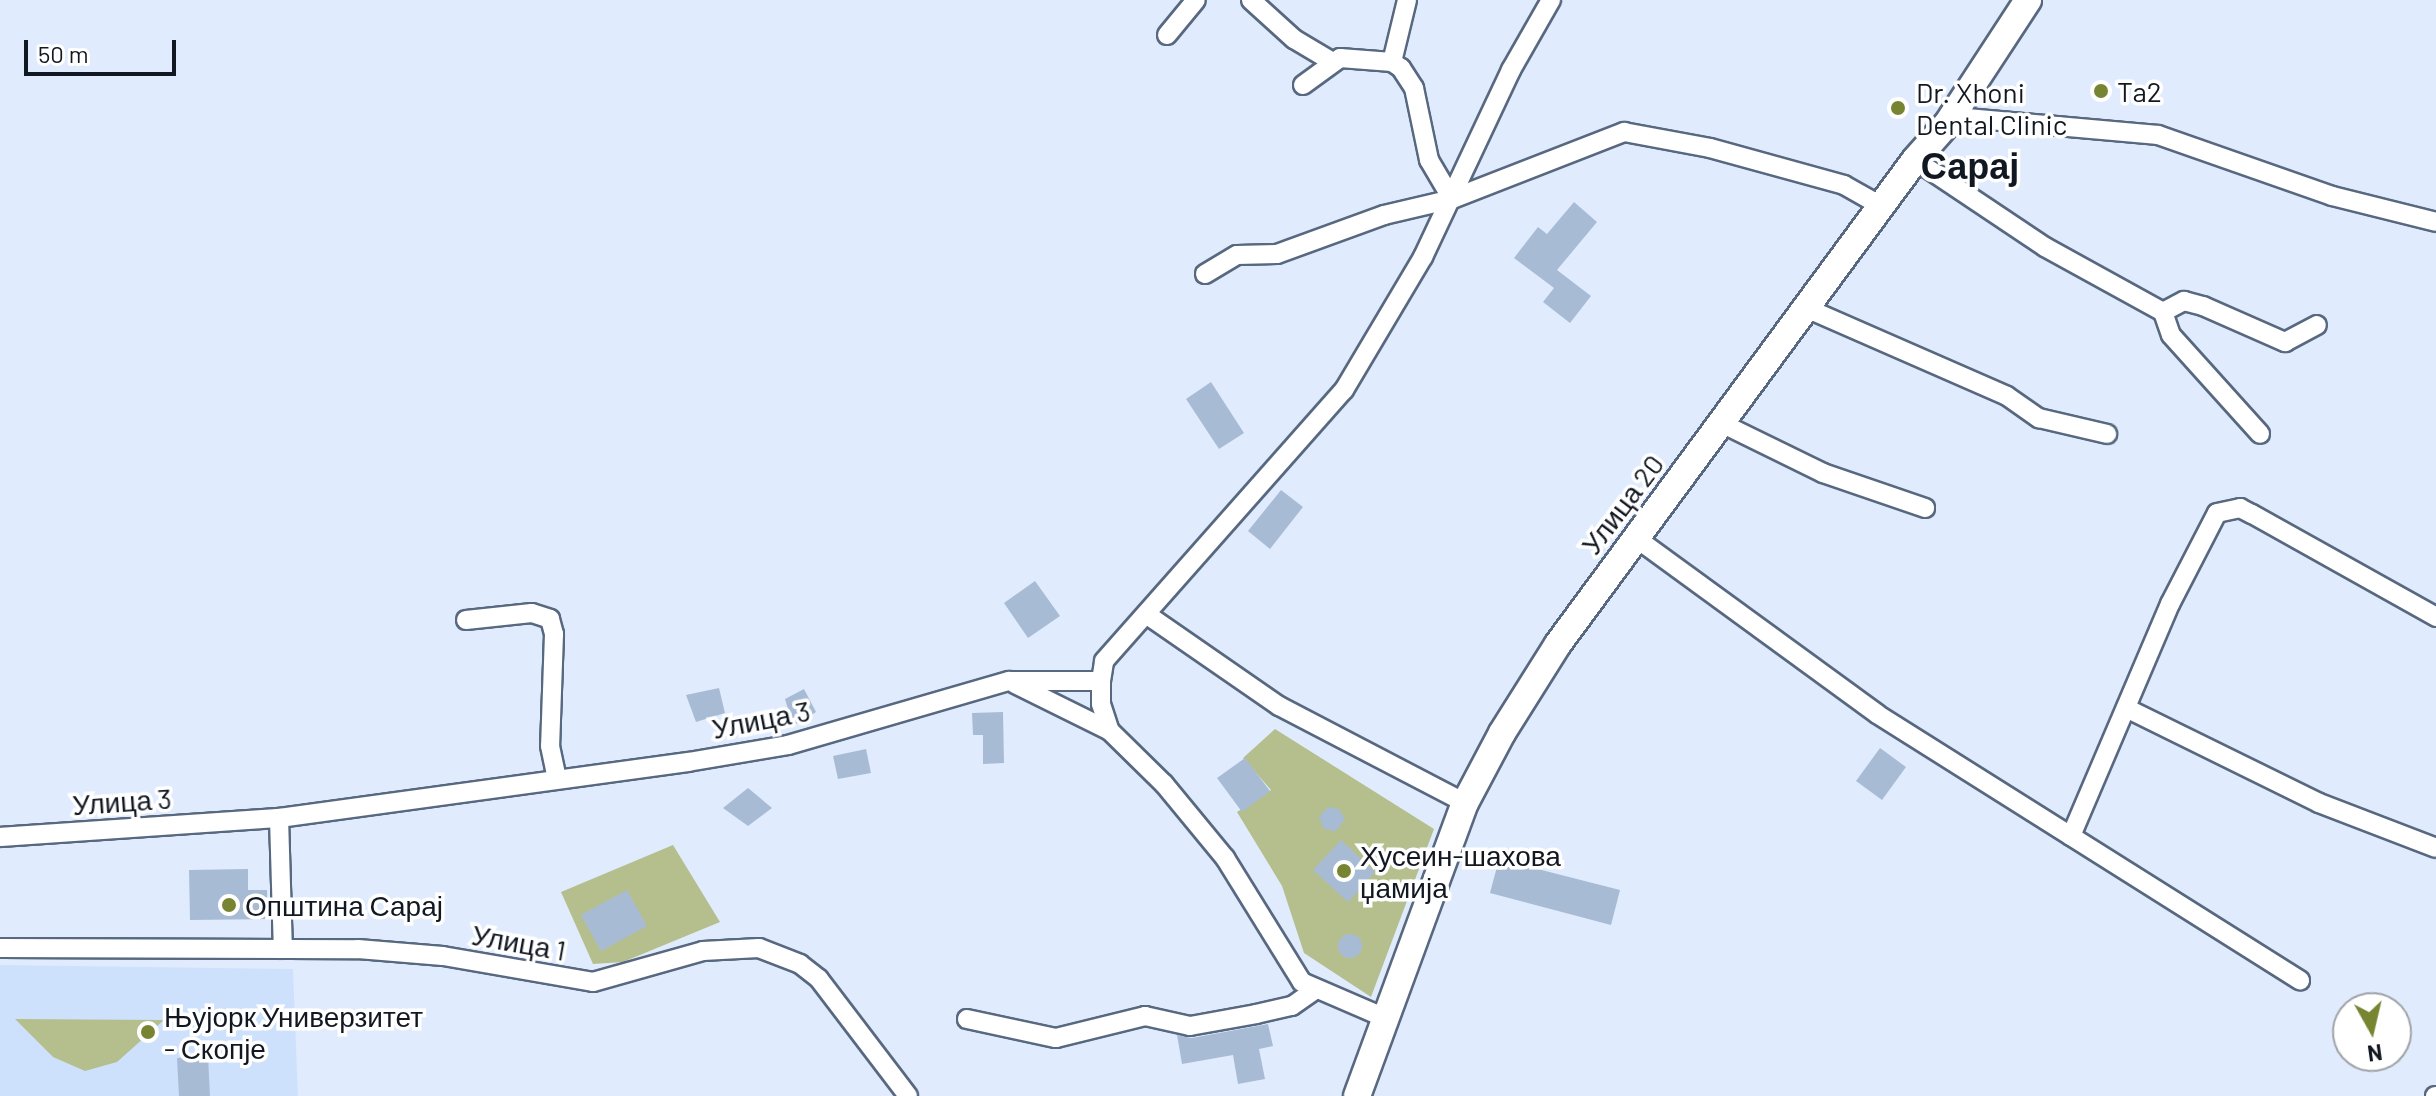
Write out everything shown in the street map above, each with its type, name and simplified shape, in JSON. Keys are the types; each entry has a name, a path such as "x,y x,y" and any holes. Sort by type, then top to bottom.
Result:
{"street":[{"path":"1167,35 1196,0"},
{"path":"1251,0 1294,39 1331,61 1392,62 1414,88 1429,160 1452,199"},
{"path":"1392,62 1407,0"},
{"path":"1110,731 1101,704 1104,661 1344,390 1452,199 1511,70 1551,0"},
{"name":"Улица 20","path":"1357,1096 1465,803 1558,644 1956,108 2028,0"},
{"path":"1303,85 1331,61"},
{"path":"1956,108 1967,118 2158,135 2332,196 2436,222"},
{"path":"1205,274 1237,255 1277,254 1384,215 1452,199 1604,137 1632,131 1844,185 1883,207"},
{"path":"1915,160 2045,247 2163,312 2171,335 2260,434"},
{"path":"2163,312 2184,301 2203,306 2285,342 2317,325"},
{"path":"1806,308 2007,396 2039,418 2107,434"},
{"path":"1721,423 1823,473 1925,508"},
{"path":"2071,836 2205,533 2217,513 2228,509 2252,514 2436,617"},
{"path":"1636,538 1877,714 2300,980"},
{"path":"466,620 532,613 550,619 554,634 550,746 557,778"},
{"path":"1146,614 1279,706 1465,803"},
{"path":"1009,681 1110,731 1216,846 1292,970 1315,990 1385,1018"},
{"name":"Улица 3","path":"0,837 279,818 788,745 1009,681 1101,681"},
{"path":"2126,708 2319,803 2436,848"},
{"path":"279,818 283,949"},
{"name":"Улица 1","path":"0,948 283,949 409,953 593,982 703,951 759,948 788,957 819,979 908,1096"},
{"path":"967,1019 1056,1038 1145,1016 1190,1026 1232,1019 1292,1006 1315,990"}],"shaded area":[{"name":"Њујорк Универзитет - Скопје","path":"0,965 293,969 298,1096 0,1096"}],"green space":[{"path":"1275,729 1434,829 1371,997 1304,953 1282,886 1237,812 1271,790 1243,758"},
{"path":"673,845 720,922 623,962 593,964 561,892"},
{"path":"15,1019 164,1020 117,1062 85,1071 53,1057"}],"building":[{"path":"1574,202 1597,222 1557,270 1591,296 1570,323 1543,302 1554,288 1514,258 1538,227 1547,234"},
{"path":"1211,382 1244,433 1219,449 1186,399"},
{"path":"1281,490 1303,507 1270,549 1248,531"},
{"path":"1035,581 1060,616 1028,638 1004,603"},
{"path":"719,688 725,713 696,722 686,695"},
{"path":"804,689 816,712 793,726 785,699"},
{"path":"1003,712 1004,763 983,764 983,735 973,735 972,713"},
{"path":"1880,748 1906,767 1882,800 1856,781"},
{"path":"866,749 871,773 838,779 833,756"},
{"path":"1245,758 1270,791 1242,812 1217,778"},
{"path":"748,788 772,808 748,826 723,808"},
{"path":"1328,807 1339,809 1345,819 1336,831 1324,829 1319,817"},
{"name":"Хусеин-шахова џамија","path":"1341,840 1375,872 1348,902 1313,870"},
{"path":"1499,859 1620,890 1611,925 1490,893"},
{"name":"Општина Сарај","path":"248,869 248,890 267,890 268,919 190,920 189,870"},
{"path":"627,890 647,926 601,951 581,915"},
{"path":"1350,934 1359,937 1362,946 1359,955 1350,958 1341,955 1338,946 1341,937"},
{"path":"1268,1024 1273,1046 1259,1049 1265,1079 1238,1084 1233,1055 1182,1064 1177,1035 1192,1038"},
{"path":"208,1056 210,1096 179,1096 177,1058"}],"place":[{"name":"Ta2","path":"2101,91"},
{"name":"Dr. Xhoni Dental Clinic","path":"1898,108"},
{"name":"Хусеин-шахова џамија","path":"1344,871"},
{"name":"Општина Сарај","path":"229,905"},
{"name":"Њујорк Универзитет - Скопје","path":"148,1032"}],"district":[{"name":"Сарај","path":"1970,165"}]}
